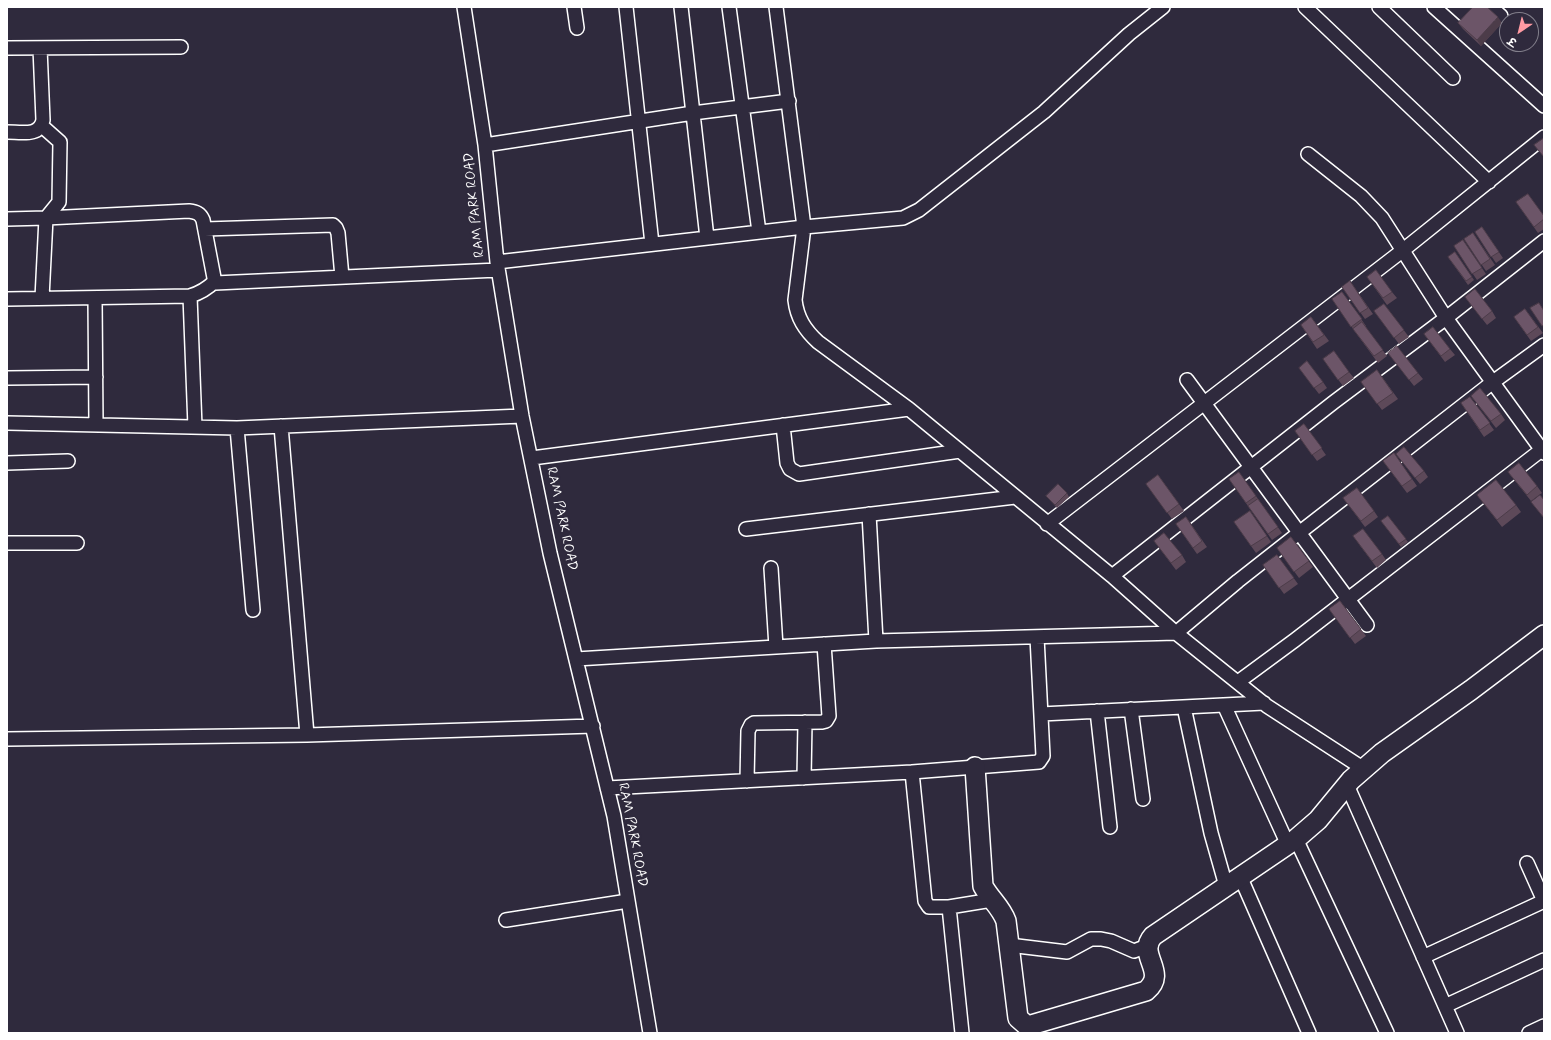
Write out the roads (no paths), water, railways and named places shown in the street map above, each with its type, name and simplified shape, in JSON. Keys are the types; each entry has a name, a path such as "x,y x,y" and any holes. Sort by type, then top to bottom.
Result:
{"street":[{"name":"RAM PARK ROAD","path":"464,7 485,145 498,266 522,416 532,458 550,553 614,816 650,1033"},
{"path":"574,7 577,28"},
{"path":"626,7 652,244"},
{"path":"681,7 707,238"},
{"path":"729,7 759,232"},
{"path":"776,7 804,227 795,300 796,310 807,332 818,342 909,409 1112,576 1176,633 1264,703 1364,769"},
{"path":"215,281 215,283 342,277 498,266 652,244 804,227 903,218 919,210 1044,112 1129,34 1163,7"},
{"path":"1305,7 1489,182"},
{"path":"1379,7 1453,78"},
{"path":"1434,7 1544,106"},
{"path":"7,48 180,47"},
{"path":"7,132 33,132 42,126 40,48"},
{"path":"485,145 693,113 788,101"},
{"path":"42,126 60,142 59,202 46,218 42,298"},
{"path":"1047,524 1402,251 1544,137"},
{"path":"1238,682 1543,450 1446,318 1382,218 1361,196 1308,154"},
{"path":"7,219 189,211 196,212 201,216 205,229 215,281"},
{"path":"205,229 333,225 338,232 342,277"},
{"path":"1112,576 1334,402 1446,318 1544,241"},
{"path":"7,299 190,296 206,290 215,281"},
{"path":"190,296 195,427"},
{"path":"95,298 96,425"},
{"path":"576,659 876,641 1176,633 1238,581 1299,533 1493,382 1544,345"},
{"path":"7,378 96,377"},
{"path":"1187,380 1367,625"},
{"path":"532,458 909,409"},
{"path":"7,423 237,428 522,416"},
{"path":"783,425 788,463 790,469 799,474 960,451"},
{"path":"281,426 307,735"},
{"path":"237,428 253,610"},
{"path":"7,463 68,461"},
{"path":"746,529 1015,497"},
{"path":"869,514 876,641"},
{"path":"7,543 77,543"},
{"path":"771,568 776,647"},
{"path":"975,767 983,886 1003,913 1006,921 1018,1018 1026,1025 1031,1026 1146,991 1152,986 1155,980 1155,972 1147,946 1153,936 1292,842 1318,820 1347,785 1364,769 1400,740 1472,690 1544,635"},
{"path":"607,788 912,772 1039,762 1042,756 1037,637"},
{"path":"747,781 748,727 754,723 822,722 826,721 829,716 824,644"},
{"path":"1041,714 1264,703"},
{"path":"1224,705 1387,1033"},
{"path":"1184,707 1211,833 1233,881 1309,1033"},
{"path":"1131,709 1143,799"},
{"path":"1097,711 1110,827"},
{"path":"804,778 805,722"},
{"path":"7,739 307,735 593,726"},
{"path":"912,772 925,901 929,907 949,907 992,900"},
{"path":"1347,785 1457,1033"},
{"path":"1424,957 1544,901 1527,863"},
{"path":"506,920 628,901"},
{"path":"949,907 962,1033"},
{"path":"1009,945 1066,952 1092,939 1101,939 1112,940 1134,950 1147,946"},
{"path":"1445,1006 1544,960"},
{"path":"1529,1033 1544,1026"}]}
